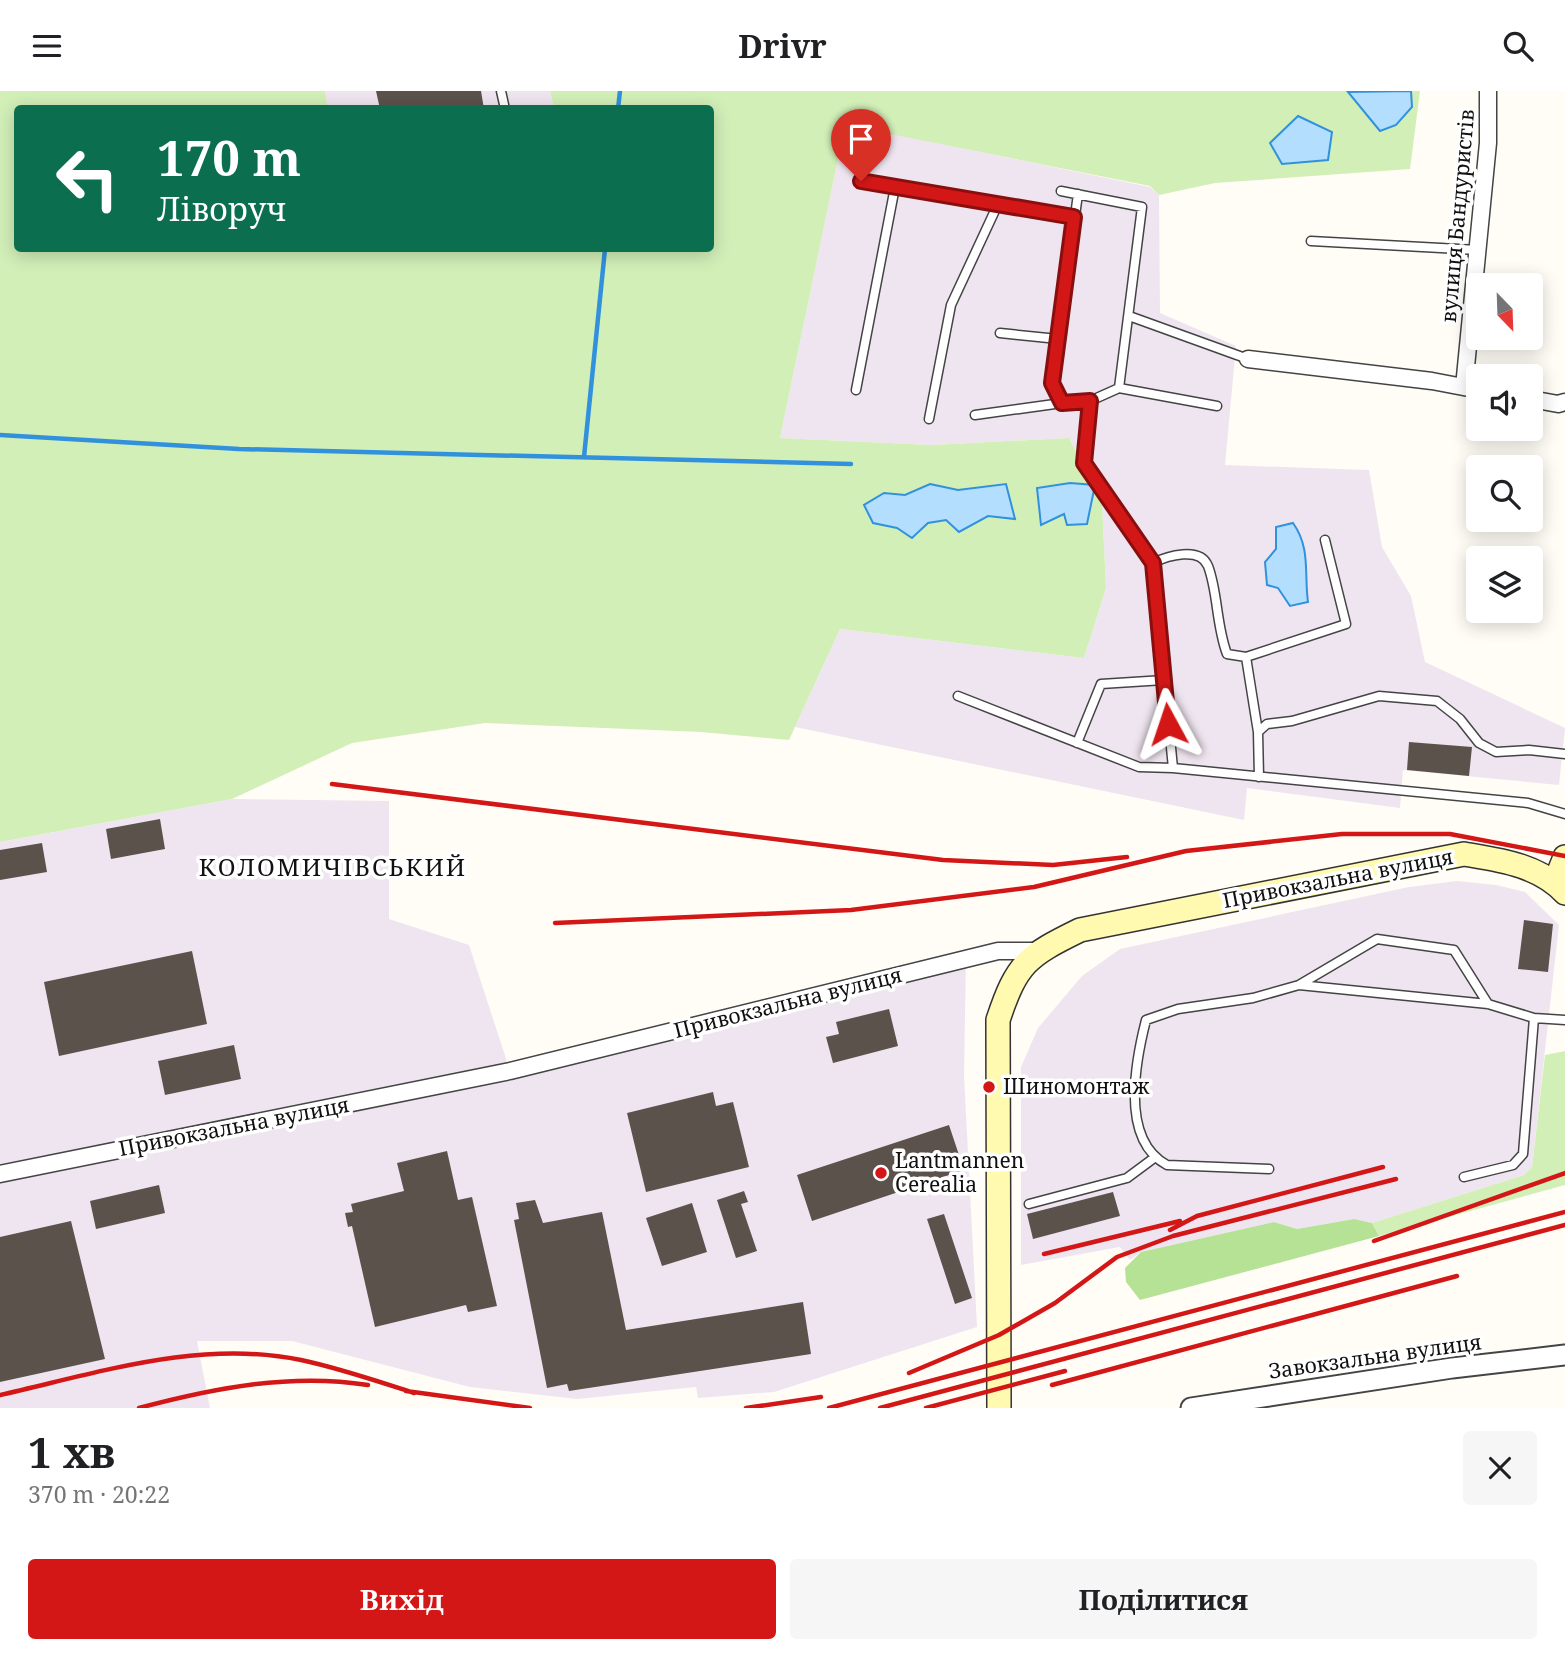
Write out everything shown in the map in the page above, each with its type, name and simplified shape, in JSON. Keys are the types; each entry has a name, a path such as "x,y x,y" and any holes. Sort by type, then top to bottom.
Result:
{"main road":[{"name":"Привокзальна вулиця","path":"1036,951 1080,930 1464,854 1515,863 1560,888"},
{"path":"1560,888 1565,857"},
{"path":"999,1408 998,1020 1010,983 1036,951"}],"street":[{"name":"вулиця Бандуристів","path":"1472,364 1478,250 1488,143 1488,91"},
{"name":"вулиця Бандуристів","path":"1248,359 1466,387"},
{"path":"1543,401 1558,404 1565,402"},
{"name":"Привокзальна вулиця","path":"0,1174 510,1071 998,951 1036,951"},
{"name":"Завокзальна вулиця","path":"1191,1408 1451,1368 1565,1355"}],"lane":[{"path":"861,181 1074,217"},
{"path":"856,390 895,187"},
{"path":"1061,191 1142,207 1119,388"},
{"path":"1062,403 1052,383 1077,194"},
{"path":"929,419 951,305 998,204"},
{"path":"1311,241 1478,250"},
{"path":"1129,316 1248,359"},
{"path":"1000,333 1058,339"},
{"path":"975,415 1090,401 1119,388 1217,406"},
{"path":"1090,401 1084,463 1153,563 1173,768"},
{"path":"1153,563 1179,554 1198,555 1208,564 1219,633 1227,654 1246,657 1346,624 1325,540"},
{"path":"1246,657 1258,732 1259,776"},
{"path":"1077,743 1101,684 1164,680"},
{"path":"958,696 1139,767 1173,768 1528,803 1565,814"},
{"path":"1258,732 1267,724 1292,721 1379,696 1437,701 1461,719 1479,743 1496,752 1530,750 1565,754"},
{"path":"1269,1169 1167,1165 1154,1158 1145,1142 1133,1100 1135,1062 1146,1020 1178,1009 1253,998 1299,985 1377,939 1454,950 1488,1004"},
{"path":"1299,985 1488,1004 1534,1018 1565,1020"},
{"path":"1464,1177 1513,1165 1523,1154 1534,1018"},
{"path":"1029,1205 1127,1178 1154,1158"}],"shaded area":[{"path":"325,91 550,91 553,105 327,105"},
{"path":"845,124 1150,187 1159,195 1160,313 1236,346 1225,465 1369,470 1382,547 1411,596 1425,662 1565,728 1559,785 1403,770 1400,808 1247,788 1244,820 795,727 840,629 1084,658 1106,588 1102,501 1069,438 932,445 780,438"},
{"path":"232,799 389,801 389,919 469,945 510,1071 966,959 964,1075 977,1327 774,1392 698,1398 696,1387 577,1399 470,1387 292,1341 197,1341 210,1408 0,1408 0,842"},
{"path":"1457,881 1496,885 1525,892 1559,925 1532,1167 1524,1175 1372,1223 1354,1219 1297,1229 1274,1222 1141,1252 1130,1260 1120,1247 1021,1265 1021,1067 1038,1028 1082,976 1120,949 1409,887"}],"green space":[{"path":"0,91 325,91 327,105 14,105 14,252 714,252 714,105 553,105 550,91 1420,91 1410,169 1215,183 1159,195 1150,186 845,125 780,438 932,445 1069,438 1102,501 1106,588 1084,658 840,629 789,740 701,732 485,723 352,743 232,799 0,842"},
{"path":"1565,1051 1565,1185 1379,1236 1372,1223 1524,1175 1532,1167 1545,1055"},
{"path":"1354,1219 1372,1223 1379,1236 1140,1300 1126,1282 1125,1268 1141,1252 1274,1222 1297,1229"}],"water":[{"path":"1411,91 1412,107 1396,125 1380,131 1348,92"},
{"path":"1298,116 1332,132 1328,160 1282,164 1270,143"},
{"path":"1070,483 1095,485 1087,524 1067,525 1064,514 1041,525 1037,488"},
{"path":"930,484 958,490 1006,484 1015,519 988,516 959,532 946,520 928,523 912,538 897,528 873,523 864,505 884,493 905,495"},
{"path":"1293,523 1299,532 1305,552 1308,602 1290,606 1278,588 1267,585 1265,562 1276,549 1276,527"}],"building":[{"path":"376,91 481,91 483,105 379,105"},
{"path":"1409,742 1472,747 1469,776 1407,770"},
{"path":"160,819 165,849 111,859 106,829"},
{"path":"42,843 47,872 0,880 0,850"},
{"path":"1524,920 1553,924 1548,972 1518,969"},
{"path":"192,951 207,1024 59,1056 44,982"},
{"path":"889,1009 898,1046 833,1063 826,1037 839,1034 836,1022"},
{"path":"234,1045 241,1079 165,1095 158,1061"},
{"path":"713,1092 716,1106 733,1102 749,1167 646,1192 627,1113"},
{"name":"Lantmannen Cerealia","path":"949,1125 964,1170 812,1221 797,1175"},
{"path":"447,1151 458,1200 472,1197 497,1306 468,1312 466,1305 375,1327 352,1226 348,1227 345,1213 353,1212 351,1204 404,1191 397,1163"},
{"path":"159,1185 165,1213 96,1229 90,1201"},
{"path":"744,1191 748,1202 741,1204 757,1251 736,1258 717,1200"},
{"path":"1113,1192 1120,1216 1033,1239 1027,1214"},
{"path":"535,1200 543,1223 602,1212 626,1330 803,1302 811,1354 569,1391 567,1384 547,1388 514,1220 519,1219 516,1203"},
{"path":"692,1203 707,1252 662,1266 646,1218"},
{"path":"944,1214 972,1298 955,1304 927,1219"},
{"path":"71,1221 105,1359 0,1382 0,1237"}],"waterway":[{"path":"618,105 620,91"},
{"path":"584,457 605,252"},
{"path":"0,435 239,449 851,464"}],"railway":[{"path":"332,784 943,860 1053,865 1127,857"},
{"path":"555,923 851,910 1034,887 1186,851 1342,834 1450,834 1565,856"},
{"path":"1170,1230 1197,1216 1383,1167"},
{"path":"1374,1241 1565,1173"},
{"path":"909,1373 999,1335 1055,1303 1117,1257 1173,1236 1396,1179"},
{"path":"829,1408 1565,1212"},
{"path":"1044,1254 1180,1221"},
{"path":"880,1408 1565,1225"},
{"path":"1052,1385 1457,1276"},
{"path":"0,1395 149,1361 225,1354 301,1360 414,1393"},
{"path":"926,1408 1065,1371"},
{"path":"139,1408 195,1394 281,1382 368,1385"},
{"path":"406,1391 530,1408"},
{"path":"746,1408 821,1397"}],"place":[{"name":"Шиномонтаж","path":"989,1087"},
{"name":"Lantmannen Cerealia","path":"881,1173"}],"district":[{"name":"КОЛОМИЧІВСЬКИЙ","path":"333,868"}],"route":[{"path":"861,181 1074,217 1052,383 1062,403 1090,401 1084,463 1153,563 1168,724"}]}
